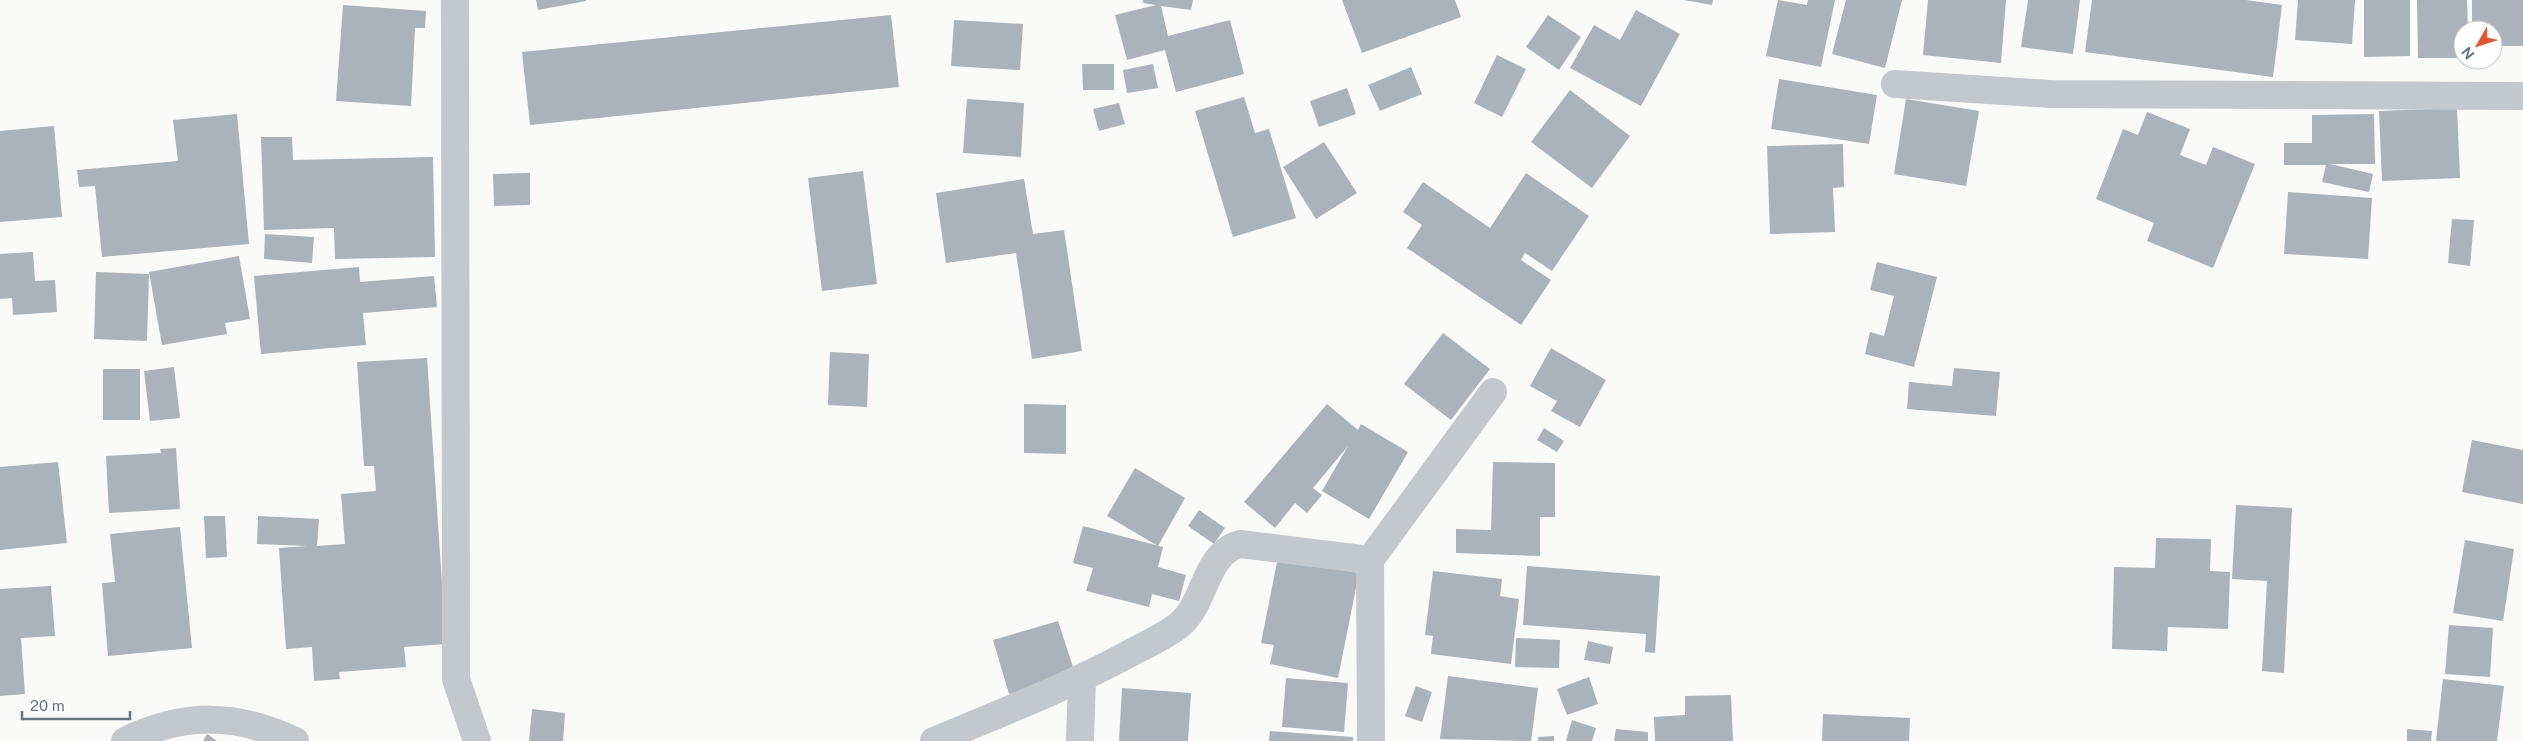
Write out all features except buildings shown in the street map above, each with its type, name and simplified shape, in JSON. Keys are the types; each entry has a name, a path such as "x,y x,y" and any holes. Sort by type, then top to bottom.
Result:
{"street":[{"path":"455,0 456,679 477,741"},
{"path":"1895,84 2050,94 2523,96"},
{"path":"1371,741 1370,560 1494,392"},
{"path":"934,741 1082,679 1180,625 1192,610 1217,560 1227,547 1240,544 1370,560"},
{"path":"1080,741 1082,679"},
{"path":"125,741 150,728 210,718 266,727 295,741"}]}
